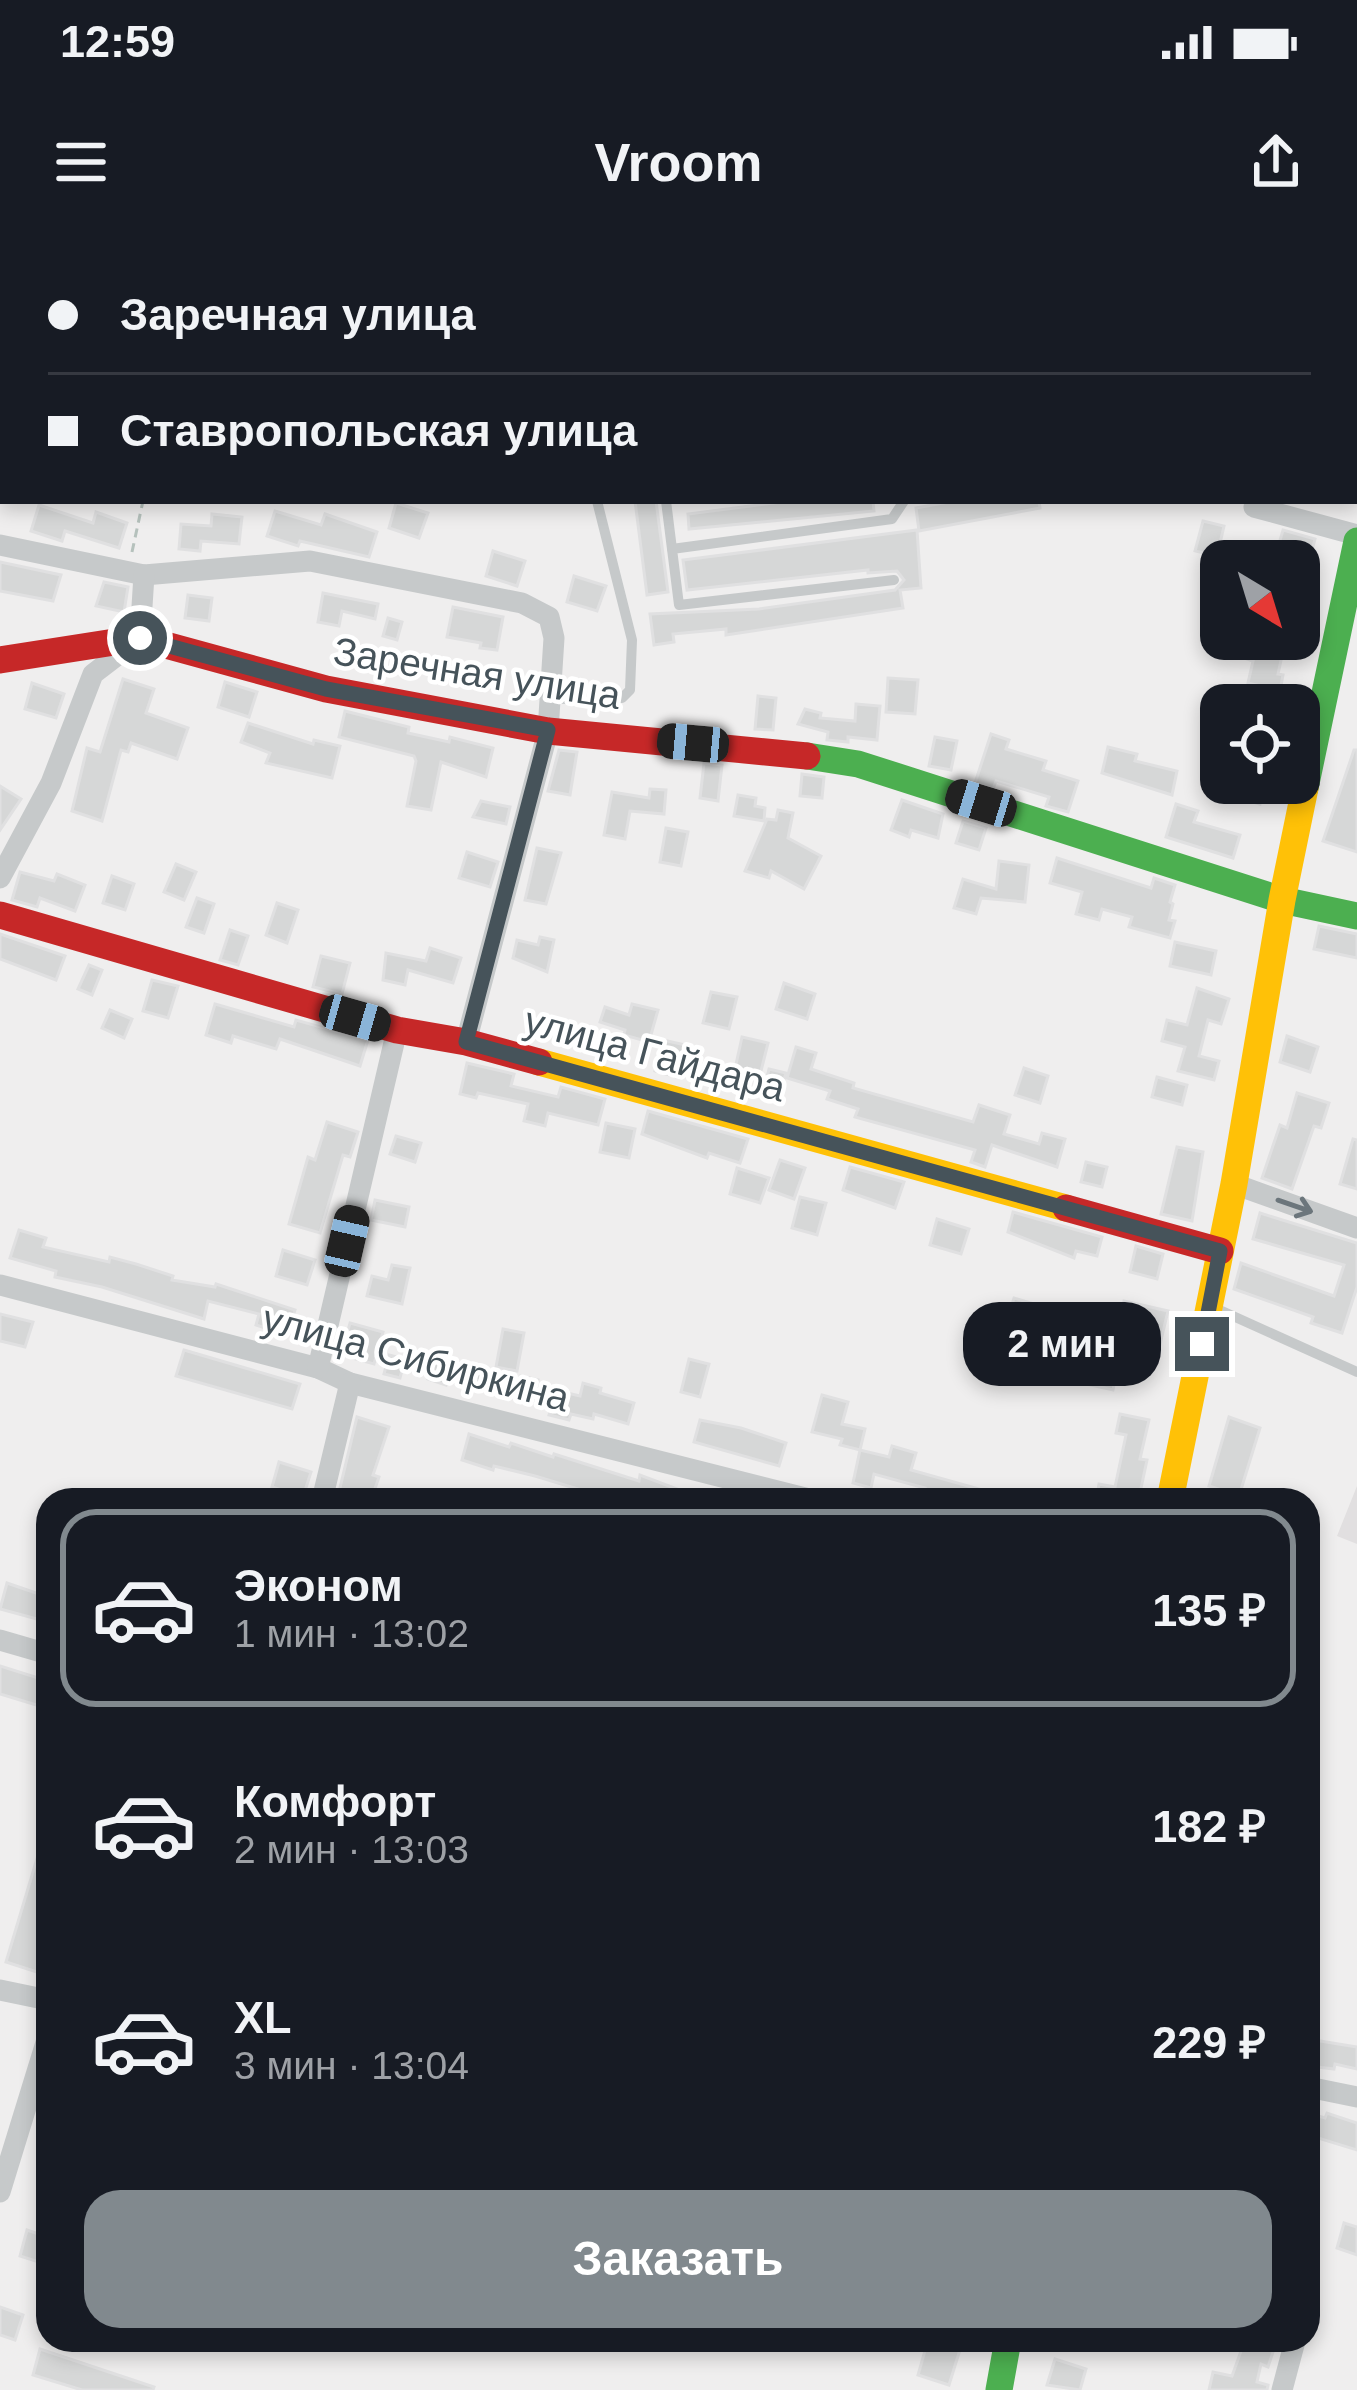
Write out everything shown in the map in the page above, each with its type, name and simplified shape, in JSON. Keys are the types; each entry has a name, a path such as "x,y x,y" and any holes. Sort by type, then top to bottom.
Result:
{"street":[{"path":"1172,1488 1234,1184 1282,900 1357,538 1254,507"},
{"path":"0,545 136,574 310,561 523,603 549,617 554,638 548,730 466,1042"},
{"path":"0,878 51,783 93,674 140,638 136,574"},
{"name":"Заречная улица","path":"0,660 140,638 326,689 548,730 766,750 858,764 1282,900 1357,916"},
{"name":"улица Гайдара","path":"0,915 397,1030 466,1042 1220,1251"},
{"path":"318,1368 397,1030"},
{"path":"1234,1184 1357,1228"},
{"name":"улица Сибиркина","path":"0,1285 318,1368 350,1383 766,1488"},
{"path":"325,1488 350,1383"},
{"path":"0,1640 36,1650"},
{"path":"0,1990 36,1998"},
{"path":"0,2192 36,2075"},
{"path":"1320,2090 1357,2098"},
{"path":"999,2390 1006,2352"},
{"path":"1282,2390 1292,2352"}],"lane":[{"path":"550,699 622,698 630,690 632,640 598,504"},
{"path":"666,504 679,605 894,580"},
{"path":"672,549 892,519 902,504"},
{"path":"1209,1305 1357,1372"}],"path":[{"path":"136,574 143,504"}],"shaded area":[{"path":"1357,1486 1357,1544 1337,1536"}],"building":[{"path":"396,504 428,513 419,538 389,528"},
{"path":"635,504 656,504 668,592 647,595"},
{"path":"766,504 873,504 874,511 689,529 688,514"},
{"path":"1039,504 1040,508 919,531 916,508"},
{"path":"39,505 93,523 96,512 127,523 119,548 65,531 62,541 31,531"},
{"path":"275,511 321,525 325,514 377,532 369,557 267,536"},
{"path":"212,514 242,517 239,544 201,541 200,551 179,549 181,524 211,526"},
{"path":"1203,521 1224,526 1221,540 1200,540 1200,552 1195,551"},
{"path":"917,530 921,588 900,590 903,608 726,635 726,629 673,634 674,642 654,645 650,614 759,609 895,590 904,580 897,571 868,570 687,590 683,560"},
{"path":"1283,530 1315,539 1315,540 1280,540"},
{"path":"493,551 525,561 517,586 486,576"},
{"path":"0,562 61,575 53,601 0,591"},
{"path":"574,576 606,586 597,611 567,602"},
{"path":"104,582 128,587 124,612 96,606"},
{"path":"323,593 378,604 375,619 342,611 339,626 318,622"},
{"path":"188,595 212,598 209,621 185,618"},
{"path":"453,607 503,617 497,650 447,637"},
{"path":"388,618 402,622 397,640 383,636"},
{"path":"1281,660 1281,684 1248,683 1253,661"},
{"path":"888,678 918,680 915,714 886,712"},
{"path":"123,679 154,689 146,713 188,728 177,759 131,743 128,752 121,750 102,821 72,811 87,748 100,752"},
{"path":"225,682 257,692 249,717 218,707"},
{"path":"32,683 64,694 56,718 25,709"},
{"path":"758,696 776,698 773,730 755,729"},
{"path":"856,704 880,706 877,740 827,740 828,732 798,724 805,709 821,713 820,718 855,721"},
{"path":"345,711 409,727 408,733 493,748 486,777 441,762 431,810 407,806 414,756 339,737"},
{"path":"248,723 313,744 314,740 340,746 332,778 266,763 270,753 241,742"},
{"path":"991,734 1009,740 1006,749 1046,761 1043,770 1078,781 1068,812 1046,806 1049,797 996,781 993,789 975,783"},
{"path":"935,737 957,741 951,770 929,766"},
{"path":"1108,747 1137,754 1135,761 1177,771 1172,795 1102,773"},
{"path":"559,750 577,752 570,795 548,791"},
{"path":"1357,750 1357,852 1323,841"},
{"path":"704,763 722,765 718,801 700,798"},
{"path":"802,774 824,777 822,798 800,796"},
{"path":"0,786 21,799 0,830"},
{"path":"650,789 666,790 664,814 630,811 625,839 604,835 612,792 649,798"},
{"path":"738,795 756,798 755,806 765,808 764,821 734,816"},
{"path":"902,800 943,814 938,838 911,830 909,837 891,830"},
{"path":"481,801 510,807 506,824 473,817"},
{"path":"1176,804 1198,811 1194,822 1240,835 1233,858 1166,837"},
{"path":"778,810 793,813 788,838 821,856 804,889 771,871 769,878 745,871 767,819 776,820"},
{"path":"963,821 986,828 979,850 956,843"},
{"path":"666,828 688,832 681,866 660,862"},
{"path":"537,848 561,853 546,904 525,900"},
{"path":"467,852 498,862 490,887 459,878"},
{"path":"1057,858 1151,888 1154,878 1175,885 1170,938 1129,927 1132,917 1102,909 1099,920 1076,914 1082,892 1050,883"},
{"path":"999,861 1029,865 1025,902 981,898 976,914 954,908 963,879 996,889"},
{"path":"176,864 196,872 184,900 164,892"},
{"path":"20,872 54,881 57,874 85,885 75,911 40,898 37,907 12,900"},
{"path":"112,876 134,884 125,910 103,903"},
{"path":"197,898 214,904 204,933 186,927"},
{"path":"277,903 298,910 287,943 266,935"},
{"path":"1319,926 1357,934 1357,958 1314,949"},
{"path":"230,930 248,936 238,965 220,960"},
{"path":"0,934 65,956 56,980 0,959"},
{"path":"540,937 554,940 547,972 513,958 517,940 538,945"},
{"path":"1175,942 1216,951 1211,975 1170,966"},
{"path":"430,948 461,958 453,983 408,970 405,985 383,980 386,953 426,961"},
{"path":"321,956 350,963 342,994 313,987"},
{"path":"89,965 102,970 92,995 78,989"},
{"path":"152,980 178,986 168,1018 143,1011"},
{"path":"784,983 815,994 807,1019 776,1009"},
{"path":"1197,988 1229,999 1221,1024 1208,1020 1199,1056 1219,1061 1214,1080 1178,1071 1185,1047 1162,1041 1167,1020 1187,1025"},
{"path":"711,992 737,997 729,1029 703,1023"},
{"path":"215,1004 294,1027 296,1020 368,1040 360,1066 280,1039 276,1049 233,1036 231,1043 206,1035"},
{"path":"632,1004 658,1010 649,1042 600,1022 605,1007 629,1015"},
{"path":"110,1010 132,1019 124,1038 102,1028"},
{"path":"1287,1036 1318,1047 1310,1072 1280,1062"},
{"path":"742,1037 768,1043 760,1075 735,1069"},
{"path":"663,1040 690,1046 680,1078 655,1071"},
{"path":"796,1047 816,1053 811,1069 854,1083 853,1088 973,1122 979,1105 1010,1115 1004,1134 1039,1144 1042,1133 1065,1139 1057,1167 992,1145 985,1167 971,1162 975,1150 855,1117 858,1109 827,1099 830,1091 787,1078"},
{"path":"467,1063 514,1074 511,1086 558,1097 561,1087 605,1099 598,1125 548,1113 545,1126 524,1121 528,1104 478,1093 476,1098 460,1094"},
{"path":"1024,1068 1048,1076 1040,1103 1015,1095"},
{"path":"769,1069 786,1073 778,1098 763,1092"},
{"path":"1157,1077 1187,1085 1182,1105 1152,1097"},
{"path":"1297,1093 1329,1103 1321,1128 1314,1126 1292,1189 1262,1178 1280,1125 1287,1128"},
{"path":"648,1111 748,1139 740,1163 709,1153 707,1158 642,1134"},
{"path":"327,1122 358,1132 350,1157 343,1155 320,1233 289,1224 308,1157 315,1160"},
{"path":"606,1123 635,1129 629,1158 600,1152"},
{"path":"396,1136 421,1143 415,1162 390,1154"},
{"path":"1353,1139 1357,1140 1357,1189 1340,1184"},
{"path":"1177,1147 1203,1152 1192,1221 1161,1214"},
{"path":"780,1160 805,1168 794,1199 769,1190"},
{"path":"1086,1162 1107,1167 1102,1187 1081,1182"},
{"path":"850,1167 904,1182 895,1208 843,1190"},
{"path":"737,1168 769,1178 760,1203 730,1194"},
{"path":"800,1197 826,1203 817,1235 792,1228"},
{"path":"375,1200 409,1207 405,1227 371,1220"},
{"path":"1013,1212 1102,1237 1097,1256 1076,1251 1074,1258 1008,1232"},
{"path":"1260,1213 1357,1243 1357,1287 1342,1333 1311,1323 1313,1317 1234,1289 1241,1263 1334,1296 1344,1265 1253,1239"},
{"path":"937,1219 969,1229 961,1254 930,1245"},
{"path":"19,1230 46,1238 43,1247 109,1262 110,1257 173,1276 172,1280 216,1284 295,1310 287,1335 256,1325 259,1314 208,1301 204,1319 55,1277 56,1271 10,1258"},
{"path":"1136,1246 1163,1254 1157,1279 1130,1272"},
{"path":"283,1250 315,1260 307,1285 276,1276"},
{"path":"392,1265 410,1268 402,1304 367,1296 372,1276 388,1280"},
{"path":"1014,1298 1044,1307 1035,1338 1004,1330"},
{"path":"1124,1301 1168,1311 1157,1357 1133,1352 1140,1323 1120,1318"},
{"path":"0,1314 33,1322 25,1347 0,1341"},
{"path":"350,1323 383,1332 374,1364 341,1355"},
{"path":"503,1329 524,1333 517,1371 496,1367"},
{"path":"184,1350 300,1384 292,1409 176,1376"},
{"path":"1088,1353 1119,1359 1113,1390 1082,1383"},
{"path":"389,1355 405,1359 400,1378 384,1374"},
{"path":"436,1355 495,1374 492,1384 449,1374 446,1385 428,1379"},
{"path":"689,1359 709,1364 700,1397 681,1392"},
{"path":"521,1376 538,1380 537,1386 580,1396 583,1383 601,1388 600,1393 634,1403 628,1424 594,1414 593,1419 571,1414 569,1420 549,1415 552,1405 517,1398"},
{"path":"822,1395 848,1402 842,1424 865,1429 860,1450 840,1445 842,1439 812,1432"},
{"path":"1120,1414 1149,1420 1140,1459 1147,1460 1141,1488 1098,1488 1099,1484 1115,1487 1126,1435 1116,1433"},
{"path":"357,1417 389,1427 373,1475 379,1477 375,1488 340,1488"},
{"path":"1229,1417 1260,1428 1241,1488 1209,1486"},
{"path":"700,1420 786,1443 779,1466 694,1442"},
{"path":"469,1434 639,1481 640,1475 674,1488 574,1488 462,1460"},
{"path":"892,1446 916,1453 911,1470 975,1488 925,1488 874,1474 871,1488 853,1483 860,1450 889,1457"},
{"path":"279,1462 311,1472 306,1488 272,1487"},
{"path":"7,1583 36,1593 36,1619 0,1609"},
{"path":"0,1666 36,1677 36,1705 0,1694"},
{"path":"36,1862 36,1972 6,1962"},
{"path":"1320,2041 1357,2047 1357,2069 1335,2064 1334,2069 1320,2067"},
{"path":"1327,2113 1357,2123 1357,2150 1320,2139 1320,2117"},
{"path":"1344,2223 1357,2227 1357,2255 1337,2248"},
{"path":"27,2230 36,2233 36,2261 20,2256"},
{"path":"0,2307 23,2315 15,2340 0,2335"},
{"path":"39,2352 49,2352 154,2387 82,2390 33,2375"},
{"path":"925,2352 959,2352 949,2385 918,2375"},
{"path":"1241,2352 1273,2352 1268,2367 1261,2364 1257,2382 1268,2385 1267,2390 1209,2390 1213,2372 1232,2376"},
{"path":"1055,2359 1086,2369 1080,2390 1047,2385"}],"traffic: fast":[{"path":"1320,717 1357,541"},
{"path":"807,756 858,764 1282,900 1357,916"},
{"path":"999,2390 1006,2352"}],"traffic: slow":[{"path":"1172,1488 1234,1184 1302,804"},
{"path":"539,1062 1066,1208"}],"traffic: jam":[{"path":"0,660 140,638 326,689 548,731 807,756"},
{"path":"0,915 397,1030 539,1062"},
{"path":"1066,1208 1220,1251"}],"route":[{"path":"140,638 326,689 548,730 466,1042 1220,1251 1202,1344"}]}
